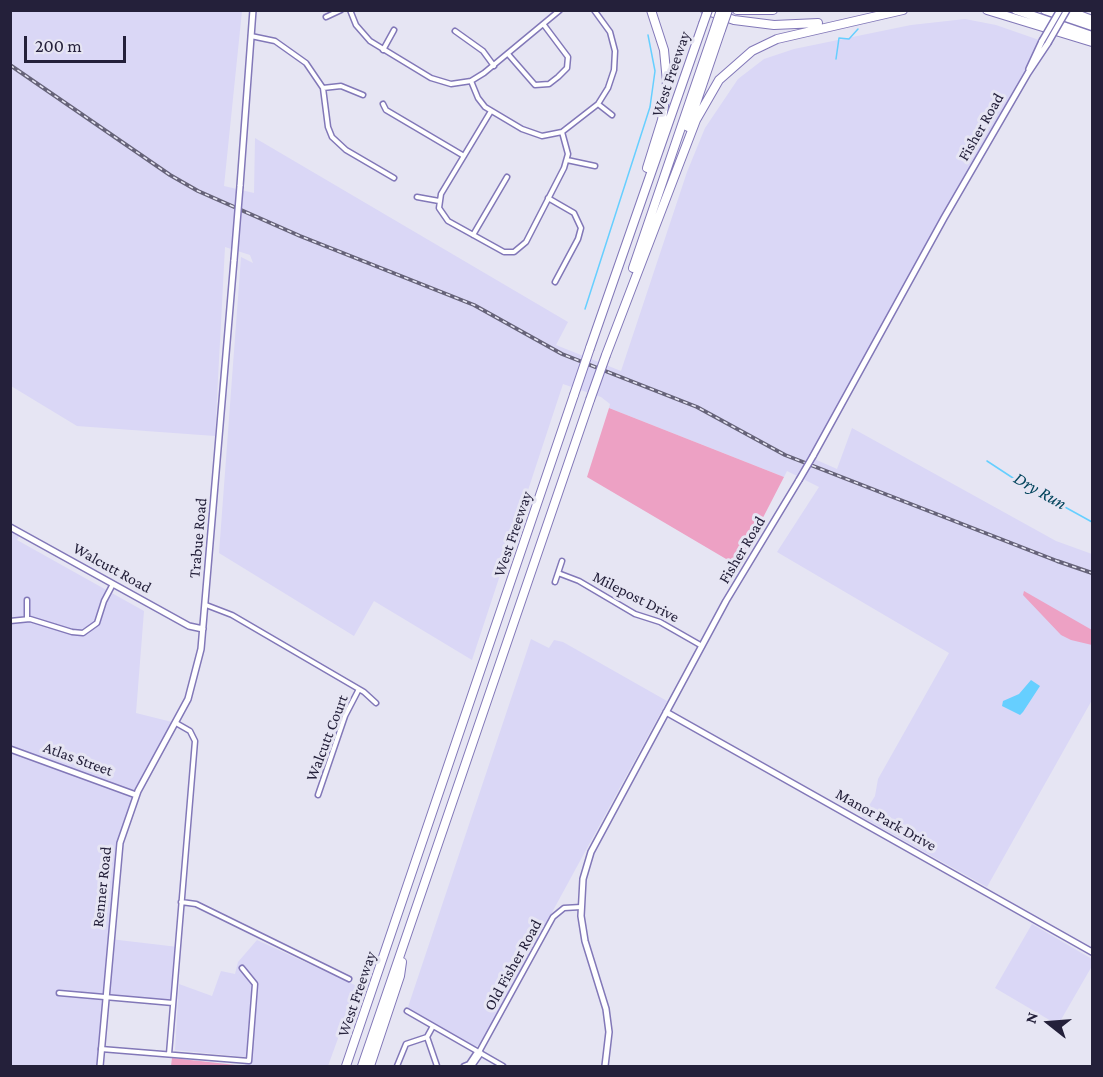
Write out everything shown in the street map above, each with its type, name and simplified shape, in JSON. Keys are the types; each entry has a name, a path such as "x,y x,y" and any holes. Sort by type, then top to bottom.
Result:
{"highway":[{"path":"618,267 623,243 662,120 666,97 664,50 651,10"},
{"path":"705,10 734,20 774,26 808,25 901,10"},
{"name":"West Freeway","path":"344,1066 482,658 496,626 690,61 705,10"},
{"name":"West Freeway","path":"362,1066 718,29 721,10"},
{"path":"659,213 718,29 728,10"},
{"path":"737,10 773,10"},
{"path":"606,355 703,104 719,80 739,61 766,44 786,36 901,10"},
{"path":"987,10 1092,42"},
{"path":"1016,10 1092,36"},
{"path":"1045,10 1092,26"},
{"path":"1067,10 1092,20"},
{"path":"370,1066 400,976 404,946"}],"main road":[{"name":"Trabue Road","path":"176,723 194,680 206,605 253,10"},
{"name":"Fisher Road","path":"605,1066 609,1032 606,1009 585,941 581,907 583,879 594,845 702,646 813,456 860,367 1028,73 1060,10"},
{"name":"Fisher Road","path":"1045,42 1067,10"},
{"name":"Walcutt Road","path":"10,527 189,626 203,629"},
{"name":"Manor Park Drive","path":"666,712 1092,952"},
{"name":"Renner Road","path":"100,1066 108,949 119,846 136,795 176,723"},
{"name":"Atlas Street","path":"10,749 136,795"}],"street":[{"path":"326,17 341,10"},
{"path":"350,10 361,32 383,50 440,82 451,84 471,81 494,66 560,10"},
{"path":"471,81 478,98 491,111 536,135 562,132 598,104 612,80 615,51 605,24 594,10"},
{"path":"508,54 535,85 549,84 558,77 567,68 568,57 544,25"},
{"path":"383,50 394,30"},
{"path":"455,31 483,51 494,66"},
{"path":"251,36 275,41 287,48 314,72 323,88 328,127 333,137 346,150 394,178"},
{"path":"323,88 341,86 363,95"},
{"path":"383,104 386,110 464,156"},
{"path":"598,104 612,115"},
{"path":"491,111 439,201 442,216 504,252 519,250 526,242 567,160 567,147 562,132"},
{"path":"567,160 595,166"},
{"path":"473,235 507,177"},
{"path":"417,197 439,201"},
{"path":"548,198 574,213 581,228 579,239 555,282"},
{"path":"555,582 562,561"},
{"name":"Milepost Drive","path":"558,573 579,581 639,615 660,622 702,646"},
{"path":"10,621 27,618 72,632 87,631 97,623 104,601 113,584"},
{"path":"27,600 27,618"},
{"path":"206,605 231,615 370,695 376,704"},
{"name":"Walcutt Court","path":"318,795 345,716 359,689"},
{"path":"169,1054 195,741 190,731 176,723"},
{"path":"181,902 196,904 349,979"},
{"name":"Old Fisher Road","path":"479,1052 553,916 564,908 581,907"},
{"path":"101,1049 249,1061 255,984 242,968"},
{"path":"59,993 173,1003"},
{"path":"407,1011 503,1066"},
{"path":"397,1066 406,1044 427,1037 433,1026"},
{"path":"427,1037 437,1066"},
{"path":"464,1066 470,1064 479,1052"},
{"path":"472,1066 479,1052"}],"shaded area":[{"path":"11,11 242,11 224,186 254,193 255,138 568,322 556,345 621,371 687,172 705,128 738,79 764,59 794,49 911,25 965,19 996,25 1042,41 1028,73 812,458 837,469 852,428 1056,541 1092,554 1092,700 987,887 862,817 875,796 878,779 949,653 777,552 819,487 787,471 784,477 609,408 610,404 601,397 563,384 472,660 374,601 354,636 219,553 241,257 253,263 250,255 225,247 215,436 77,426 11,386"},
{"path":"609,408 784,477 738,566 587,477"},
{"path":"10,527 21,533 17,540 144,611 136,713 176,723 138,791 122,834 110,939 178,947 173,1003 105,997 100,1066 11,1066"},
{"path":"1024,591 1092,630 1092,645 1061,635 1023,595"},
{"path":"531,639 549,648 554,640 563,642 667,701 481,1043 475,1048 407,1010"},
{"path":"1032,924 1092,959 1092,966 1058,1025 995,988"},
{"path":"257,940 357,986 328,1066 245,1066 246,1057 175,1050 179,984 212,996 221,971 235,974 238,962"},
{"path":"172,1058 245,1066 171,1066"}],"water":[{"path":"1031,680 1040,686 1020,715 1002,706 1003,701 1019,694"}],"waterway":[{"path":"836,59 839,38 849,39 858,29"},
{"path":"585,309 650,107 655,71 648,35"},
{"name":"Dry Run","path":"987,461 1016,480 1092,522"}],"railway":[{"path":"10,65 170,175 198,191 300,236 474,305 562,354 697,407 785,455 1092,573"}]}
